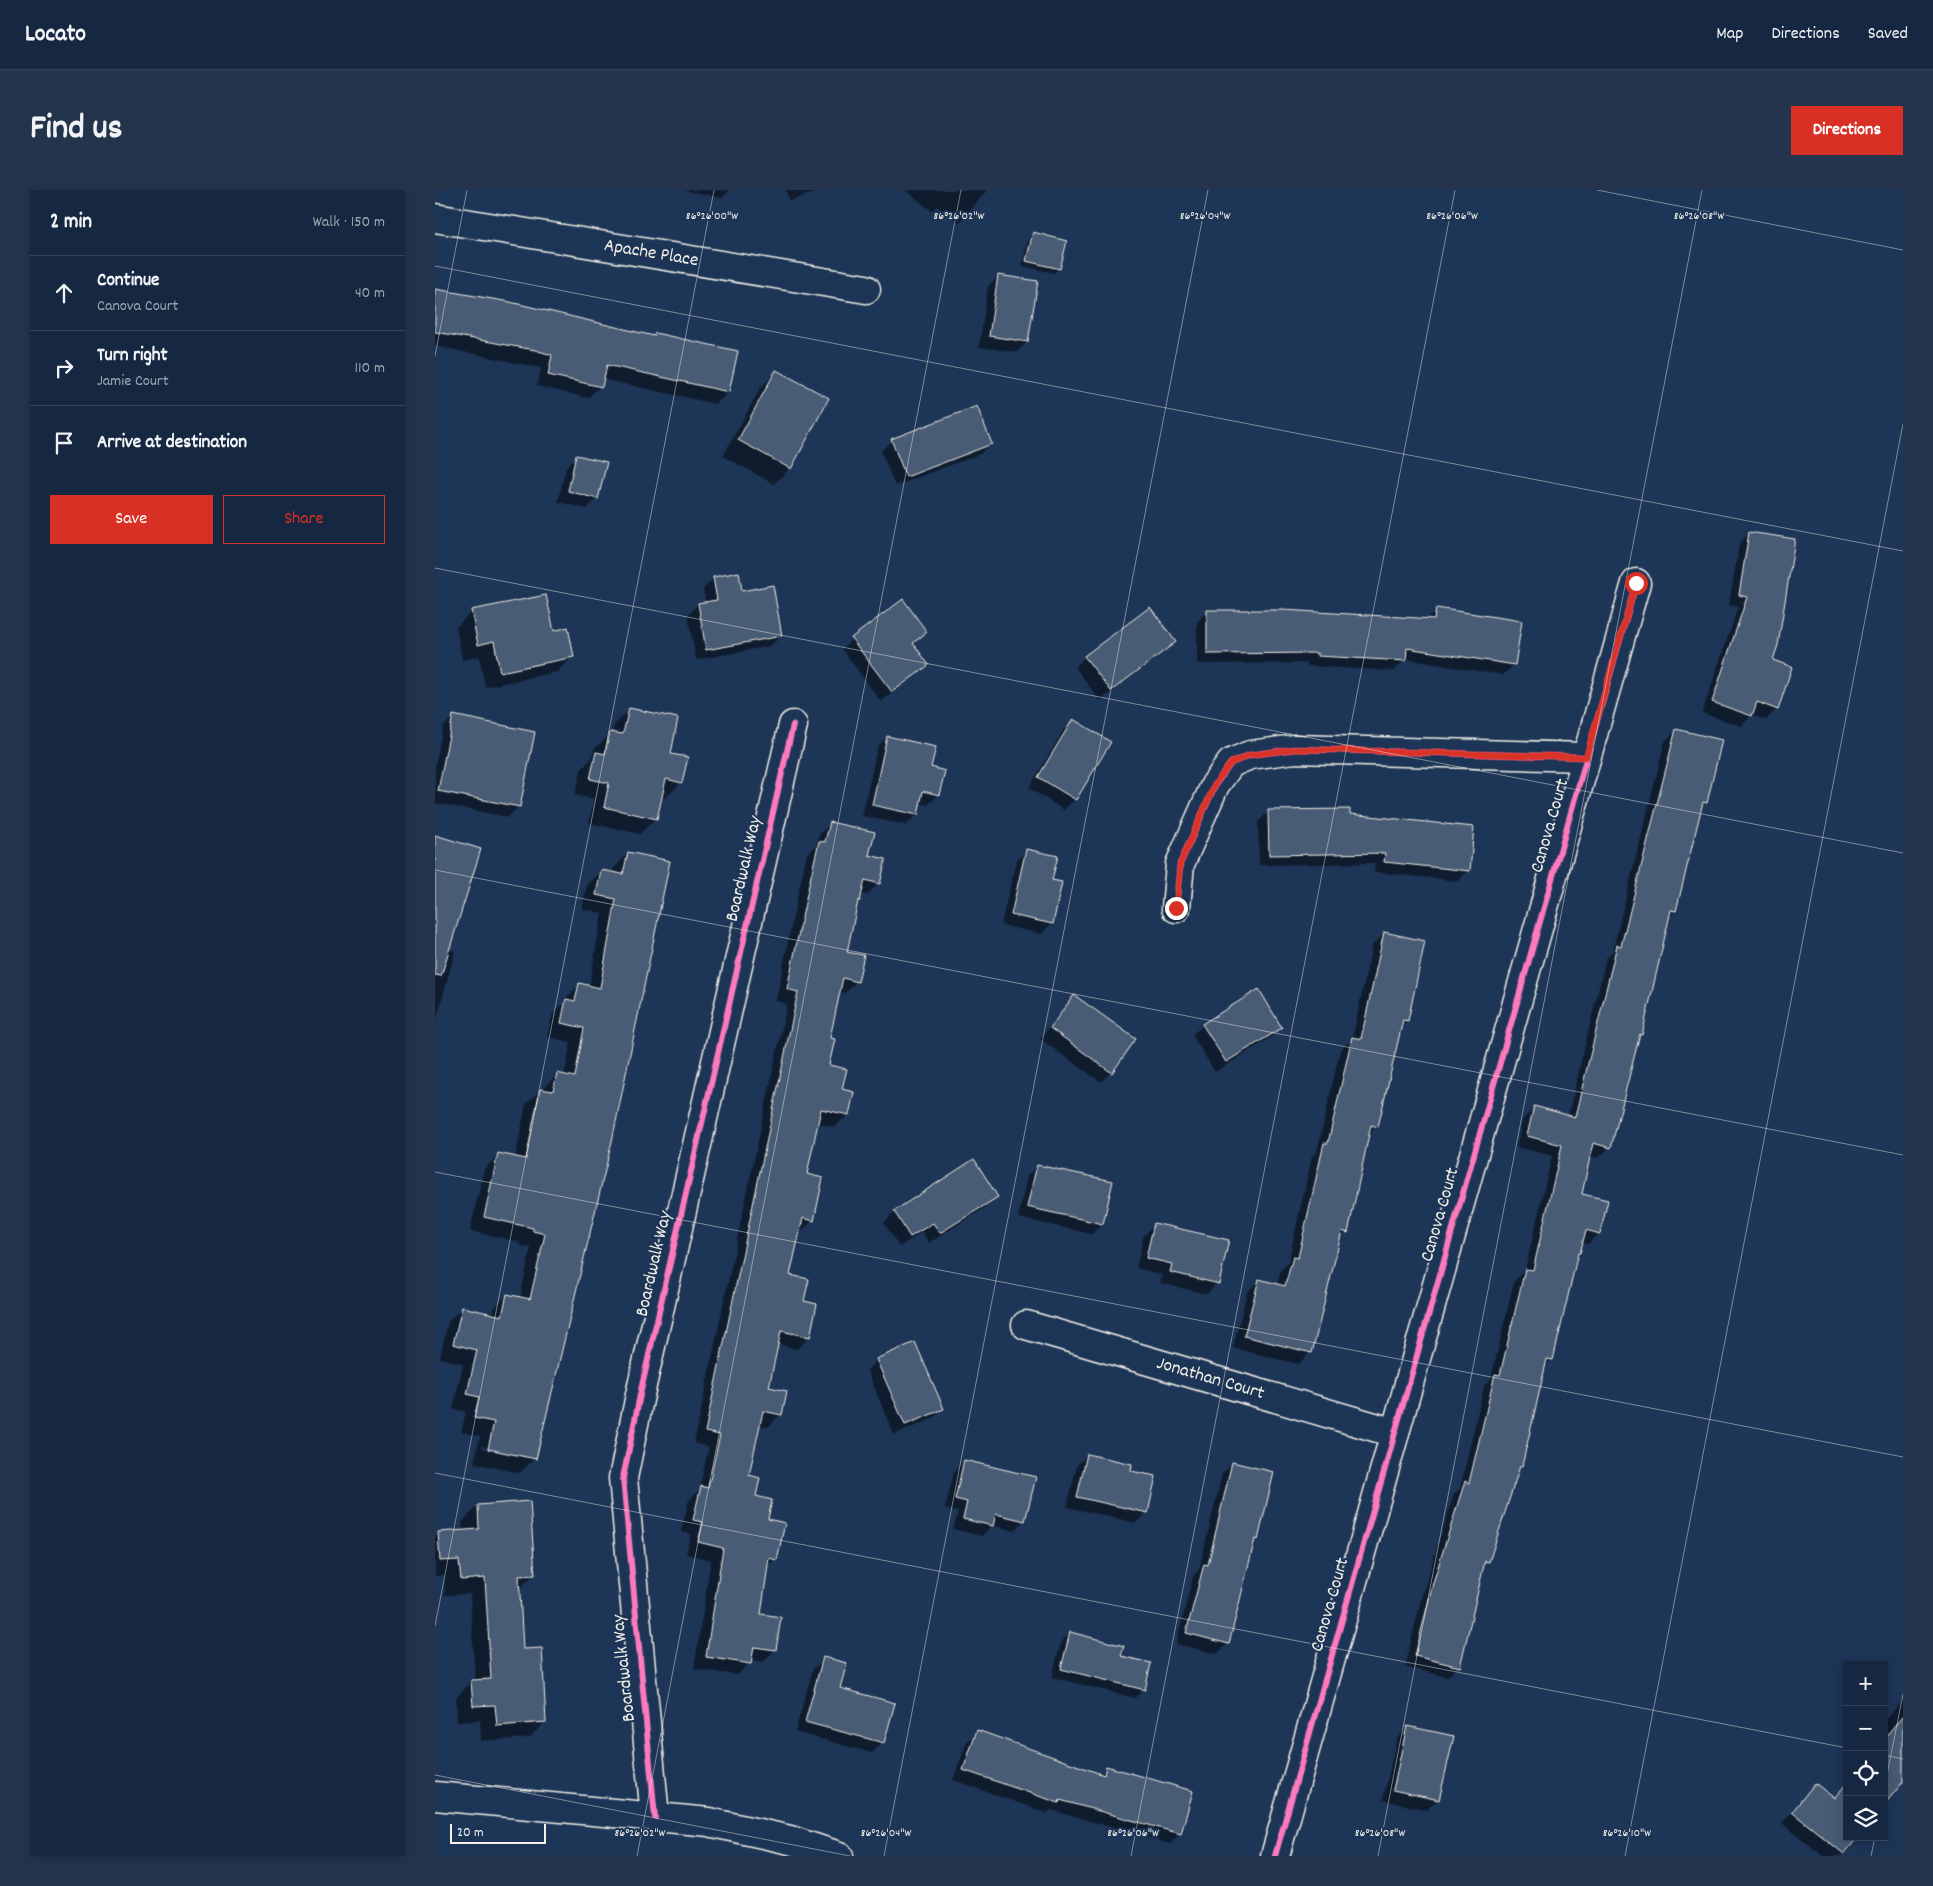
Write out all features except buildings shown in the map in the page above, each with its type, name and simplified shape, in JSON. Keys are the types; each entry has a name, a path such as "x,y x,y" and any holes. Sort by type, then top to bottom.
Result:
{"street":[{"name":"Apache Place","path":"435,218 866,289"},
{"name":"Canova Court","path":"1275,1856 1636,583"},
{"name":"Boardwalk Way","path":"655,1817 623,1478 643,1381 793,725"},
{"path":"1176,908 1180,864 1215,784 1231,763 1250,755 1295,749 1586,757"},
{"name":"Jonathan Court","path":"1026,1325 1395,1433"},
{"path":"435,1796 709,1822 790,1840 839,1856"}],"cycle path":[{"path":"1275,1856 1636,583"},
{"path":"655,1817 623,1478 641,1390 793,725"},
{"path":"1176,908 1180,864 1215,785 1231,763 1250,755 1295,749 1586,757"}],"route":[{"path":"1176,908 1180,864 1215,784 1231,763 1250,755 1295,749 1586,757 1636,583"}]}
